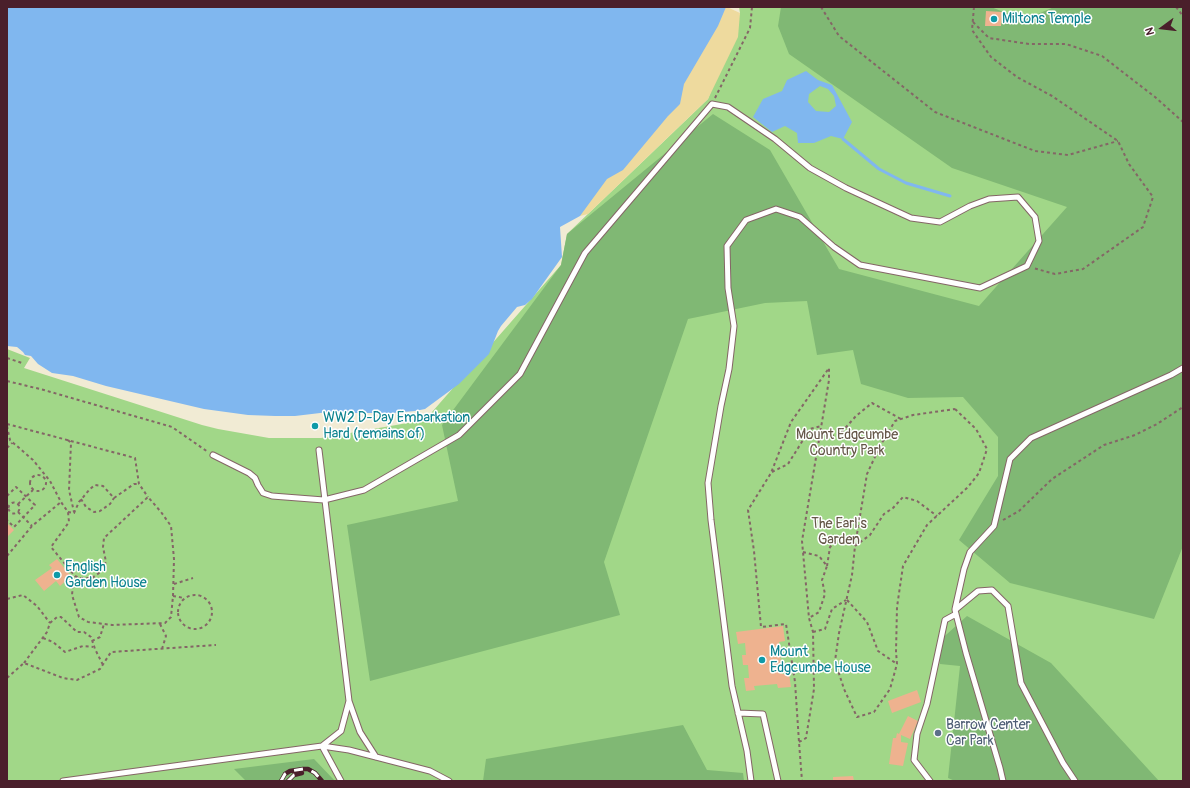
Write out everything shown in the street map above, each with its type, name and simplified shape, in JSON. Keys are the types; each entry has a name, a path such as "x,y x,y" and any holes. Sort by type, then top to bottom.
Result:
{"lane":[{"path":"212,455 249,473 255,478 263,493 272,496 324,500 364,490 459,435 520,374 585,253 712,104 728,107 775,139 810,168 840,185 911,218 940,222 970,206 989,199 1018,197 1035,217 1039,241 1027,266 980,288 860,265 834,247 800,217 776,209 746,220 727,246 728,288 734,326 729,369 708,483 711,520 732,686 747,751 751,781"},
{"path":"1003,781 966,653 956,612 964,569 970,552 994,526 1010,459 1031,438 1171,375 1183,368"},
{"path":"319,450 349,700 360,732 376,757"},
{"path":"930,781 914,760 917,734 926,704 945,620 956,612 978,591 992,590 1008,606 1021,683 1063,763 1075,781"},
{"path":"322,746 341,731 349,700"},
{"path":"738,714 763,714 778,781"},
{"path":"322,746 341,781"},
{"path":"63,781 322,746 349,750 376,757 430,772 449,781"}],"path":[{"path":"712,104 750,28 752,7"},
{"path":"821,7 839,36 935,112 1035,151 1068,155 1118,141"},
{"path":"974,7 972,30 991,57 1017,77 1052,96 1118,141 1129,164 1153,197 1143,227 1083,268 1055,274 1027,266"},
{"path":"1176,7 1183,16"},
{"path":"973,22 989,38 1029,44 1066,44 1102,56 1155,97 1183,122"},
{"path":"7,358 22,363"},
{"path":"799,742 806,738 814,689 813,632 809,618 802,542 829,380 828,368 791,422 771,473 748,510 754,551 761,627 786,624 795,682 799,742 802,781"},
{"path":"7,381 44,390 172,427 212,455"},
{"path":"819,438 839,435 856,416 872,403 902,419"},
{"path":"994,526 1019,511 1052,479 1104,445 1135,435 1157,424 1183,407"},
{"path":"955,409 976,429 987,449 978,473 968,488 927,525 903,566 897,607 897,664 890,689 874,712 857,717 844,689 835,661 839,633 852,575 856,537 867,474 880,446 895,422 902,419 914,415 955,409"},
{"path":"148,497 104,538 103,547 106,562 99,573 92,578 79,578 75,576 51,547 69,522 68,512 50,481 33,460 12,443 7,425 135,458 139,484 170,526 174,559 174,584 171,617"},
{"path":"771,473 788,464 810,429 821,426"},
{"path":"68,440 71,443 68,490 74,513"},
{"path":"7,448 12,443"},
{"path":"37,475 42,477 45,481 44,488 40,491 33,490 30,485 30,480 37,475"},
{"path":"81,499 86,507 94,512 100,511 110,504 114,498 134,484 139,484"},
{"path":"74,513 81,499 96,485 103,486 114,498"},
{"path":"7,496 16,487 35,506 14,527 7,520"},
{"path":"18,504 33,490"},
{"path":"855,546 870,535 884,514 893,508 903,497 917,501 937,516"},
{"path":"10,504 13,502 18,504"},
{"path":"7,556 32,526 61,502"},
{"path":"10,504 8,509 10,512"},
{"path":"18,504 20,507 18,512"},
{"path":"7,515 10,512 18,512"},
{"path":"18,512 32,526"},
{"path":"68,512 74,513"},
{"path":"809,618 819,612 825,594 822,580 827,566 830,547 841,538 856,537"},
{"path":"803,552 819,556 827,566"},
{"path":"79,578 72,585 72,595 79,617 88,622 104,624 160,624 165,623 171,617 178,616"},
{"path":"174,584 193,578"},
{"path":"173,596 184,598 195,594 206,598 212,608 210,620 207,624 196,629 185,626 181,622 178,616 179,606 184,598"},
{"path":"7,599 22,595 37,606 50,623"},
{"path":"847,600 867,622 878,651 897,664"},
{"path":"813,632 825,629 832,609 847,600"},
{"path":"7,678 24,663 47,632 50,623 57,617 61,617 77,632 84,632 91,637 103,665"},
{"path":"92,641 100,637 104,624"},
{"path":"160,624 166,636 162,649"},
{"path":"43,638 53,642 65,652 83,646 94,647"},
{"path":"24,663 63,678 77,680 100,670 111,652 216,645"}],"green space":[{"name":"Mount Edgcumbe Country Park","path":"739,7 1183,7 1183,781 7,781 7,349 30,358 24,368 202,425 269,438 321,438 425,420 561,265 567,234 708,99 740,13"},
{"path":"781,7 991,7 1024,20 1054,7 1183,7 1183,546 1154,619 1010,583 959,540 998,476 998,437 963,397 908,398 861,384 853,350 817,355 807,301 765,303 688,319 604,562 620,615 370,681 347,525 458,501 442,425 561,265 567,234 713,114 770,150 839,269 979,306 1067,207 952,168 789,54 778,26"},
{"path":"967,616 1051,663 1159,781 955,781 948,778 960,666 940,664 937,643"},
{"path":"683,725 707,770 743,773 744,781 483,781 486,759"},
{"path":"314,759 335,781 246,781 234,769"}],"sand":[{"path":"714,7 727,7 740,13 738,37 708,99 588,214 580,216 568,206"}],"water":[{"path":"7,7 726,7 718,26 684,84 680,104 668,116 623,170 607,179 580,216 560,227 562,257 532,299 525,305 517,307 501,326 489,354 459,384 425,409 415,411 392,413 355,413 337,411 295,416 275,416 248,415 204,409 106,386 73,376 52,373 38,364 31,356 25,355 17,347 7,346"},
{"path":"806,71 818,80 832,85 852,122 843,139 831,136 814,143 798,143 797,133 785,126 772,132 753,117 763,99 782,91 787,80","holes":["820,86 828,89 834,96 836,106 829,112 816,111 808,102 809,94"]}],"building":[{"name":"Miltons Temple","path":"986,11 1002,12 1001,26 985,26"},
{"path":"7,523 14,530 7,537"},
{"name":"English Garden House","path":"57,559 71,576 60,586 56,581 44,591 35,580 52,568 49,565"},
{"name":"Mount Edgcumbe House","path":"783,626 785,641 779,642 782,674 789,674 791,687 778,688 777,684 754,686 755,690 746,691 744,678 749,678 748,665 743,665 742,655 746,655 745,643 738,644 736,632"},
{"path":"917,690 921,702 892,713 888,701"},
{"path":"908,716 918,721 910,739 901,735 901,742 908,743 903,766 889,764 893,738 896,738 897,733 899,734"},
{"path":"853,776 854,781 833,781 833,777"}],"waterway":[{"path":"843,139 879,169 906,183 950,196"}],"railway":[{"path":"281,781 285,774 290,771 303,769 308,769 315,773 322,781"},
{"path":"288,781 294,775 302,773"}],"place":[{"name":"Miltons Temple","path":"994,19"},
{"name":"WW2 D-Day Embarkation Hard (remains of)","path":"315,426"},
{"name":"English Garden House","path":"57,575"},
{"name":"Mount Edgcumbe House","path":"762,660"},
{"name":"Barrow Center Car Park","path":"938,733"}],"park label":[{"name":"The Earl's Garden","path":"839,532"}]}
